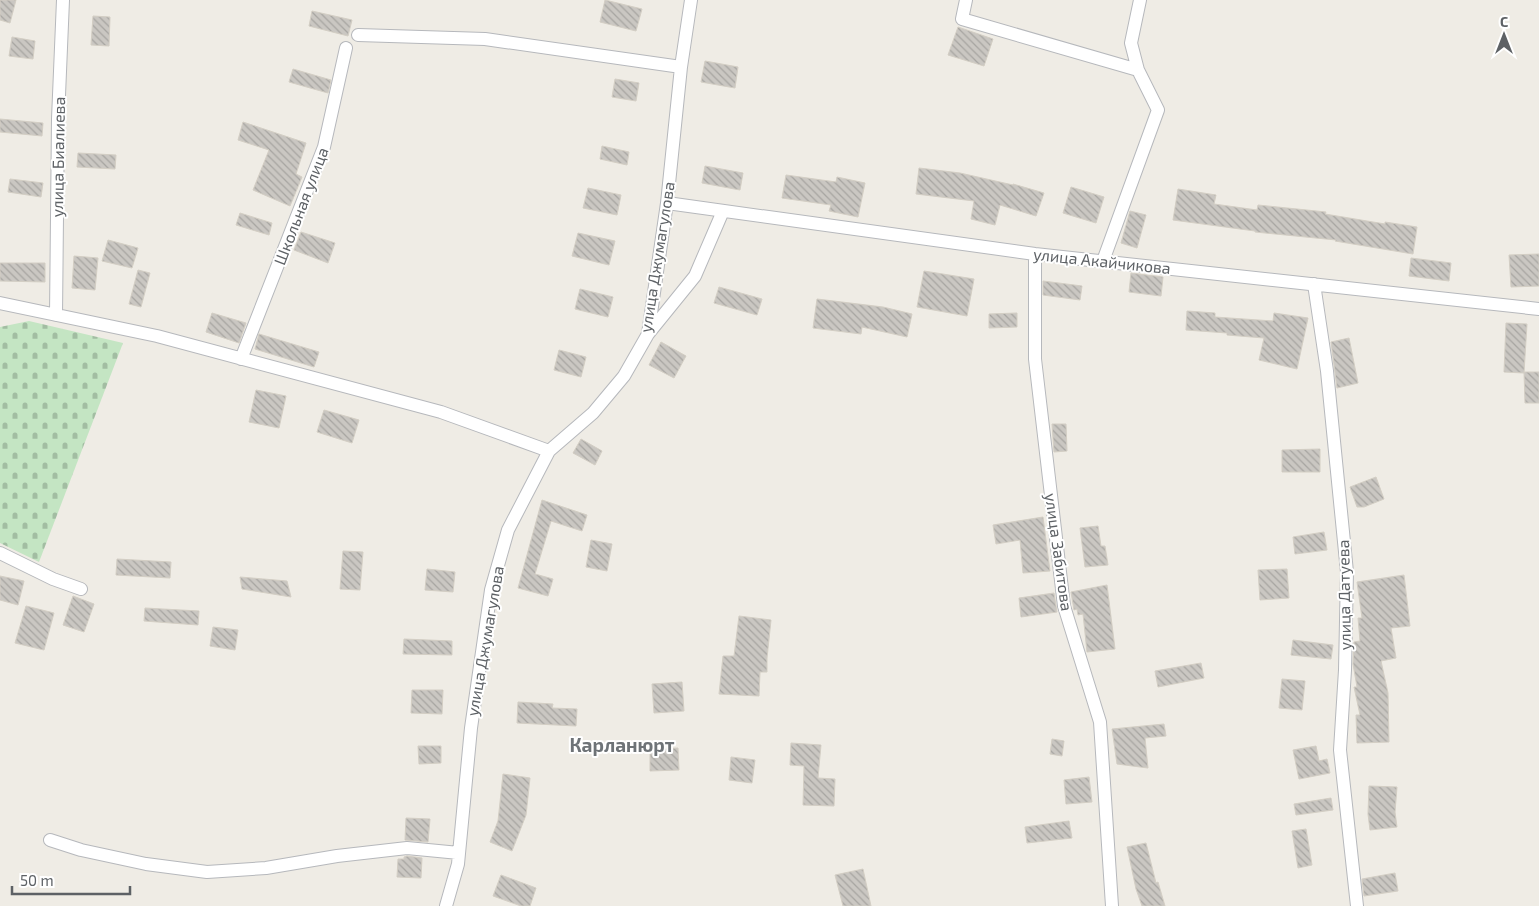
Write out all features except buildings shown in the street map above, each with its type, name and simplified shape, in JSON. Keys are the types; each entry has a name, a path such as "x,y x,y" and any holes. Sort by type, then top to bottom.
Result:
{"street":[{"name":"улица Биалиева","path":"56,315 58,119 63,0"},
{"name":"улица Джумагулова","path":"446,906 458,864 471,728 491,590 508,530 549,451 593,413 624,376 648,334 667,203 681,67 691,0"},
{"path":"966,0 962,19 1138,70"},
{"path":"1103,261 1158,110 1138,70 1131,44 1140,0"},
{"path":"358,35 484,39 681,67"},
{"name":"Школьная улица","path":"241,359 324,147 346,48"},
{"name":"улица Акайчикова","path":"667,203 1035,254 1539,309"},
{"path":"648,334 695,276 723,211"},
{"name":"улица Забитова","path":"1035,254 1035,359 1064,606 1100,722 1112,906"},
{"name":"улица Датуева","path":"1314,284 1326,371 1347,572 1345,670 1340,750 1357,906"},
{"path":"2,305 157,336 441,412 549,451"},
{"path":"0,553 53,579 81,589"},
{"path":"50,840 81,850 146,864 207,872 266,868 338,856 407,848 459,853"}],"green space":[{"path":"29,321 123,343 39,562 0,543 0,327"}],"district":[{"name":"Карланюрт","path":"622,745"}]}
